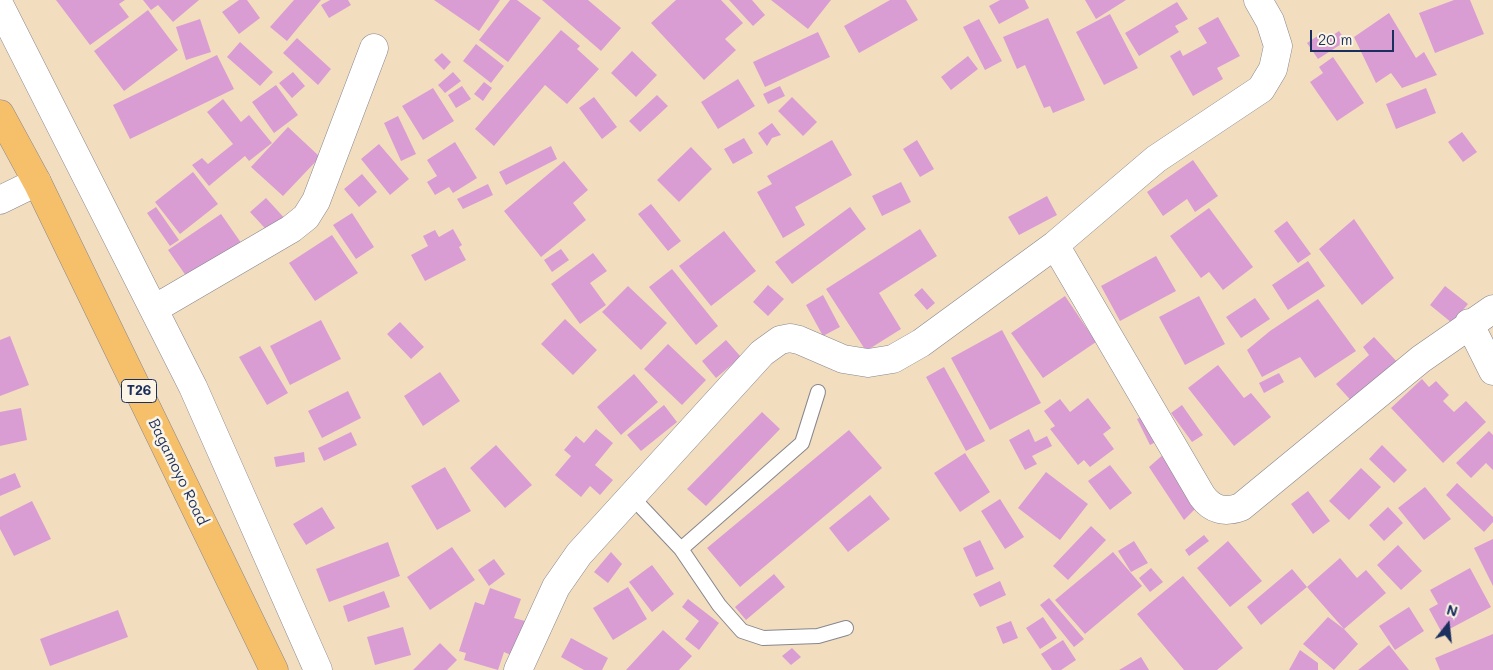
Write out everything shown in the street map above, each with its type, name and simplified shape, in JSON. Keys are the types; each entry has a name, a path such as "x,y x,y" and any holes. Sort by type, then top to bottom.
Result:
{"highway":[{"name":"Bagamoyo Road","path":"0,114 37,182 274,670"}],"street":[{"path":"518,670 541,616 566,571 631,496 762,354 780,340 799,340 842,359 868,363 893,359 921,343 1055,244 1156,160 1261,89 1273,69 1278,46 1270,21 1258,0"},
{"path":"0,6 193,387 318,670"},
{"path":"154,309 291,229 306,217 316,200 374,48"},
{"path":"0,200 37,182"},
{"path":"1055,244 1202,496 1215,508 1223,511 1241,507 1421,359 1469,323 1493,309"},
{"path":"1469,323 1493,371"}],"lane":[{"path":"681,549 802,443 818,392"},
{"path":"631,496 681,549 719,605 742,631 763,638 818,636 846,628"}],"building":[{"path":"56,0 125,0 119,4 129,17 90,45"},
{"path":"143,0 199,0 173,22 158,5 151,10"},
{"path":"239,0 247,0 260,18 239,34 222,12"},
{"path":"294,0 321,0 287,41 270,27"},
{"path":"330,0 348,0 351,5 329,18 321,5"},
{"path":"434,0 500,0 479,31"},
{"path":"510,0 517,0 541,18 508,62 479,40"},
{"path":"542,0 588,0 621,28 601,51"},
{"path":"676,0 721,0 743,23 725,39 736,50 704,80 651,23"},
{"path":"729,0 752,0 765,15 753,26"},
{"path":"771,0 831,0 808,29"},
{"path":"890,0 906,0 918,20 859,53 844,26"},
{"path":"1000,0 1025,0 1029,8 999,24 989,6"},
{"path":"1085,0 1126,0 1096,19"},
{"path":"1454,0 1470,0 1484,34 1435,53 1419,13"},
{"path":"1177,2 1188,19 1175,26 1179,32 1139,56 1125,33"},
{"path":"148,10 178,50 124,91 94,51"},
{"path":"1389,13 1416,58 1424,52 1437,75 1402,88 1391,73 1376,83 1354,37"},
{"path":"1110,14 1138,68 1104,85 1076,32"},
{"path":"1218,17 1240,56 1217,68 1223,79 1193,96 1170,56 1180,50 1183,56 1207,43 1198,28"},
{"path":"1048,18 1085,100 1053,113 1050,106 1044,108 1025,65 1017,69 1003,37"},
{"path":"200,19 211,52 186,60 176,27"},
{"path":"979,19 1002,61 985,70 963,27"},
{"path":"561,30 580,46 577,49 599,69 567,104 545,85 494,146 475,129"},
{"path":"1339,31 1346,41 1318,59 1307,43 1319,35 1323,42"},
{"path":"818,32 830,57 765,87 753,62"},
{"path":"297,38 331,69 318,85 283,53"},
{"path":"240,42 273,72 260,86 227,57"},
{"path":"476,44 504,66 491,83 463,61"},
{"path":"632,51 657,75 636,97 611,73"},
{"path":"442,53 451,62 444,70 434,60"},
{"path":"217,55 234,89 130,139 113,105"},
{"path":"968,56 978,69 951,90 941,77"},
{"path":"1333,57 1364,103 1337,121 1310,82 1323,73 1319,67"},
{"path":"293,72 305,86 292,98 279,83"},
{"path":"453,72 461,81 445,93 438,85"},
{"path":"738,79 755,106 718,129 701,102"},
{"path":"484,82 492,88 483,101 474,94"},
{"path":"276,85 298,115 274,133 252,102"},
{"path":"462,86 471,99 456,108 448,95"},
{"path":"780,86 785,96 768,104 763,94"},
{"path":"433,88 454,121 423,140 402,106"},
{"path":"1426,88 1436,113 1396,129 1386,104"},
{"path":"657,95 668,106 640,132 629,121"},
{"path":"594,97 617,127 602,139 579,108"},
{"path":"792,97 817,122 803,136 778,111"},
{"path":"223,99 241,122 249,115 272,143 249,161 245,156 209,186 192,165 202,158 208,164 233,144 207,112"},
{"path":"398,116 416,154 401,161 384,123"},
{"path":"772,123 781,135 772,138 767,146 758,133"},
{"path":"288,127 320,157 283,196 251,167"},
{"path":"1462,132 1477,152 1463,162 1448,142"},
{"path":"744,138 753,153 733,164 724,149"},
{"path":"832,140 852,175 795,207 805,225 783,238 757,192 772,184 767,176"},
{"path":"917,140 934,169 920,177 903,149"},
{"path":"455,142 477,178 453,193 449,187 435,195 427,182 437,176 427,160"},
{"path":"379,144 409,179 390,195 361,159"},
{"path":"551,146 557,159 506,185 499,172"},
{"path":"691,147 712,169 679,202 657,180"},
{"path":"1193,160 1218,196 1195,212 1187,199 1163,216 1147,192"},
{"path":"564,161 588,190 573,203 586,220 541,257 504,211"},
{"path":"193,172 218,204 180,234 155,202"},
{"path":"362,174 377,192 359,207 344,189"},
{"path":"901,182 911,202 882,216 872,196"},
{"path":"488,184 493,195 463,209 457,199"},
{"path":"1047,196 1057,215 1019,235 1008,217"},
{"path":"266,198 289,223 273,237 250,212"},
{"path":"651,204 681,241 668,251 638,214"},
{"path":"156,207 179,240 170,246 147,213"},
{"path":"850,207 866,229 792,284 775,262"},
{"path":"1209,208 1253,267 1223,290 1209,272 1201,278 1170,236"},
{"path":"352,213 374,247 356,259 333,225"},
{"path":"221,214 244,247 191,283 168,250"},
{"path":"1354,219 1394,278 1362,305 1319,249"},
{"path":"1287,221 1311,254 1298,263 1274,231"},
{"path":"453,229 462,245 459,247 466,260 425,281 411,255 428,246 423,236 435,230 439,237"},
{"path":"920,229 937,256 879,293 901,329 866,351 826,289"},
{"path":"724,231 756,271 711,306 679,266"},
{"path":"332,235 358,273 315,301 289,263"},
{"path":"561,249 569,260 552,272 544,260"},
{"path":"593,253 607,271 590,283 606,305 580,324 551,284"},
{"path":"1156,256 1176,291 1120,321 1101,286"},
{"path":"1308,261 1325,286 1288,310 1272,285"},
{"path":"672,269 718,326 696,345 649,287"},
{"path":"768,285 784,299 768,316 753,302"},
{"path":"628,286 667,323 641,350 602,312"},
{"path":"1445,286 1468,304 1452,323 1430,305"},
{"path":"922,288 935,303 927,310 914,295"},
{"path":"823,295 840,327 823,336 806,305"},
{"path":"1065,296 1096,342 1043,378 1011,333"},
{"path":"1199,296 1225,344 1185,365 1159,317"},
{"path":"1255,298 1270,319 1241,338 1226,317"},
{"path":"1318,299 1356,351 1315,378 1300,357 1262,377 1247,350 1270,331"},
{"path":"565,319 597,350 573,375 541,344"},
{"path":"321,320 341,359 290,385 270,346"},
{"path":"400,322 424,347 411,359 387,334"},
{"path":"1002,330 1041,403 990,430 951,358"},
{"path":"10,336 29,385 0,396 0,340"},
{"path":"1374,337 1400,365 1355,405 1336,384 1369,355 1363,347"},
{"path":"726,340 741,357 716,378 702,361"},
{"path":"668,344 706,380 682,405 644,369"},
{"path":"260,346 288,393 267,405 239,357"},
{"path":"1218,365 1244,398 1251,393 1271,417 1234,446 1188,388"},
{"path":"944,367 985,441 966,451 926,377"},
{"path":"440,372 460,401 423,426 404,396"},
{"path":"1279,373 1284,382 1264,393 1259,383"},
{"path":"634,374 658,402 621,435 597,407"},
{"path":"1422,379 1429,387 1436,381 1449,395 1443,401 1454,412 1466,401 1486,422 1443,463 1391,408"},
{"path":"348,391 361,418 322,438 308,411"},
{"path":"1088,398 1111,428 1103,434 1114,449 1090,467 1084,460 1078,465 1050,429 1055,426 1044,411 1060,399 1070,412"},
{"path":"664,405 677,422 641,451 627,435"},
{"path":"1182,405 1203,435 1192,442 1171,413"},
{"path":"21,408 27,440 0,446 0,412"},
{"path":"762,412 780,429 706,506 687,489"},
{"path":"1148,414 1161,439 1150,445 1137,419"},
{"path":"596,429 613,443 595,465 613,480 600,495 590,486 581,497 555,475 571,456 564,450 576,436 584,443"},
{"path":"1029,429 1035,442 1047,436 1052,446 1032,456 1037,464 1025,470 1009,440"},
{"path":"849,430 882,468 740,587 707,548"},
{"path":"1489,431 1493,435 1493,470 1486,463 1471,478 1456,463"},
{"path":"351,432 357,445 324,461 318,448"},
{"path":"496,445 532,485 505,508 470,468"},
{"path":"1382,445 1407,470 1394,483 1369,459"},
{"path":"304,452 305,462 276,467 274,457"},
{"path":"965,453 990,492 960,512 934,473"},
{"path":"1165,453 1199,505 1184,520 1149,467"},
{"path":"1110,465 1132,493 1110,510 1088,481"},
{"path":"445,467 471,511 437,530 411,486"},
{"path":"1361,468 1381,487 1349,520 1329,501"},
{"path":"1046,472 1088,504 1060,540 1018,508"},
{"path":"15,473 21,487 0,496 0,479"},
{"path":"1457,483 1493,517 1493,522 1484,532 1446,495"},
{"path":"1425,487 1451,519 1424,540 1398,508"},
{"path":"1308,491 1330,521 1313,534 1291,504"},
{"path":"870,495 890,519 848,552 829,528"},
{"path":"1000,499 1024,537 1005,549 981,511"},
{"path":"32,501 51,539 14,556 0,529 0,517"},
{"path":"322,507 335,528 306,545 293,524"},
{"path":"1388,507 1403,523 1384,541 1369,525"},
{"path":"1091,526 1106,540 1068,580 1053,566"},
{"path":"1204,535 1209,541 1189,556 1185,550"},
{"path":"1493,539 1493,586 1474,548"},
{"path":"980,540 994,569 976,577 963,548"},
{"path":"1134,541 1148,563 1131,572 1118,551"},
{"path":"1228,541 1262,581 1230,607 1197,568"},
{"path":"388,542 400,576 329,602 316,569"},
{"path":"1398,545 1422,571 1401,590 1377,565"},
{"path":"452,547 475,580 430,610 407,577"},
{"path":"611,552 622,564 608,583 594,572"},
{"path":"1113,552 1142,586 1085,634 1055,600"},
{"path":"1340,558 1357,578 1366,570 1386,593 1344,629 1307,587"},
{"path":"494,559 505,574 489,586 478,570"},
{"path":"652,565 674,594 652,612 629,582"},
{"path":"1151,568 1163,582 1150,592 1139,578"},
{"path":"1470,568 1491,607 1442,633 1429,609 1438,604 1430,590"},
{"path":"1292,569 1307,587 1261,625 1247,607"},
{"path":"774,574 785,587 746,620 735,607"},
{"path":"1183,576 1243,648 1217,670 1184,670 1137,614"},
{"path":"1000,581 1006,595 980,607 973,594"},
{"path":"628,587 647,619 613,640 593,608"},
{"path":"490,588 521,599 514,618 525,621 513,656 504,652 498,670 464,660 466,653 459,651 475,602 484,605"},
{"path":"384,591 390,607 348,622 343,606"},
{"path":"1049,598 1084,639 1074,647 1040,605"},
{"path":"688,599 719,623 699,650 685,639 699,621 682,607"},
{"path":"1409,607 1424,631 1395,650 1379,626"},
{"path":"118,610 128,637 50,666 40,639"},
{"path":"1043,617 1057,638 1040,649 1026,628"},
{"path":"1328,617 1344,629 1358,644 1334,670 1303,644"},
{"path":"1011,621 1018,638 1003,644 996,627"},
{"path":"403,627 411,655 375,665 367,637"},
{"path":"663,630 692,656 679,670 626,670"},
{"path":"1493,634 1493,670 1440,670 1435,658"},
{"path":"571,638 608,658 602,670 584,670 561,657"},
{"path":"1063,640 1076,660 1061,670 1052,670 1041,654"},
{"path":"440,643 457,660 447,670 413,670"},
{"path":"1389,645 1409,670 1358,670"},
{"path":"792,648 801,657 791,665 782,656"},
{"path":"1300,650 1318,663 1318,670 1289,670"},
{"path":"1141,657 1149,670 1119,670"}]}
